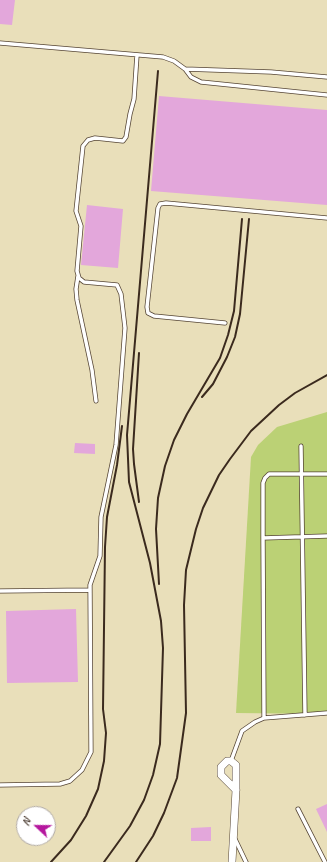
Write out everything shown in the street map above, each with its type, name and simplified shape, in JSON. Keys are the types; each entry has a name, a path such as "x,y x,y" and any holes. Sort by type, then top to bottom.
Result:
{"street":[{"path":"232,862 236,790 236,765 231,761 227,761 221,768 221,775 236,790"}],"lane":[{"path":"0,43 164,57 174,61 185,69 191,77 201,82 327,96"},
{"path":"96,402 92,370 77,300 76,289 81,226 76,211 84,146 88,140 94,138 123,141 126,137 134,99 137,55"},
{"path":"185,69 270,72 327,77"},
{"path":"226,323 154,316 148,312 147,307 158,208 160,204 166,203 327,218"},
{"path":"0,785 60,784 70,781 82,770 91,752 90,585 100,556 101,517 116,445 125,328 121,294 117,285 84,282 78,275"},
{"path":"301,446 305,715"},
{"path":"264,718 263,483 269,474 327,474"},
{"path":"263,538 327,536"},
{"path":"0,591 90,590"},
{"path":"231,761 242,731 255,722 264,718 327,714"},
{"path":"298,809 325,862"},
{"path":"233,835 246,862"}],"green space":[{"path":"327,412 327,714 236,713 251,457 258,445 277,427"}],"building":[{"path":"0,0 15,0 12,25 0,24"},
{"path":"159,96 327,110 327,205 151,191"},
{"path":"87,205 123,209 118,268 81,265"},
{"path":"75,443 95,444 95,454 74,453"},
{"path":"76,609 78,682 7,683 6,611"},
{"path":"327,804 327,832 316,809"},
{"path":"211,827 211,841 191,841 191,828"}],"railway":[{"path":"104,862 130,826 144,800 153,775 160,744 163,648 161,621 150,563 129,482 127,435 158,71"},
{"path":"159,584 156,529 158,498 165,466 174,440 187,414 220,358 228,335 234,311 242,219"},
{"path":"202,397 213,384 227,357 235,337 240,314 249,219"},
{"path":"139,353 133,449 139,502"},
{"path":"136,862 153,836 164,813 177,778 186,713 184,605 186,570 203,508 219,475 251,431 279,405 295,393 327,375"},
{"path":"51,862 71,840 86,816 98,789 104,761 106,733 103,709 105,547 107,517 117,465 122,426"}]}
